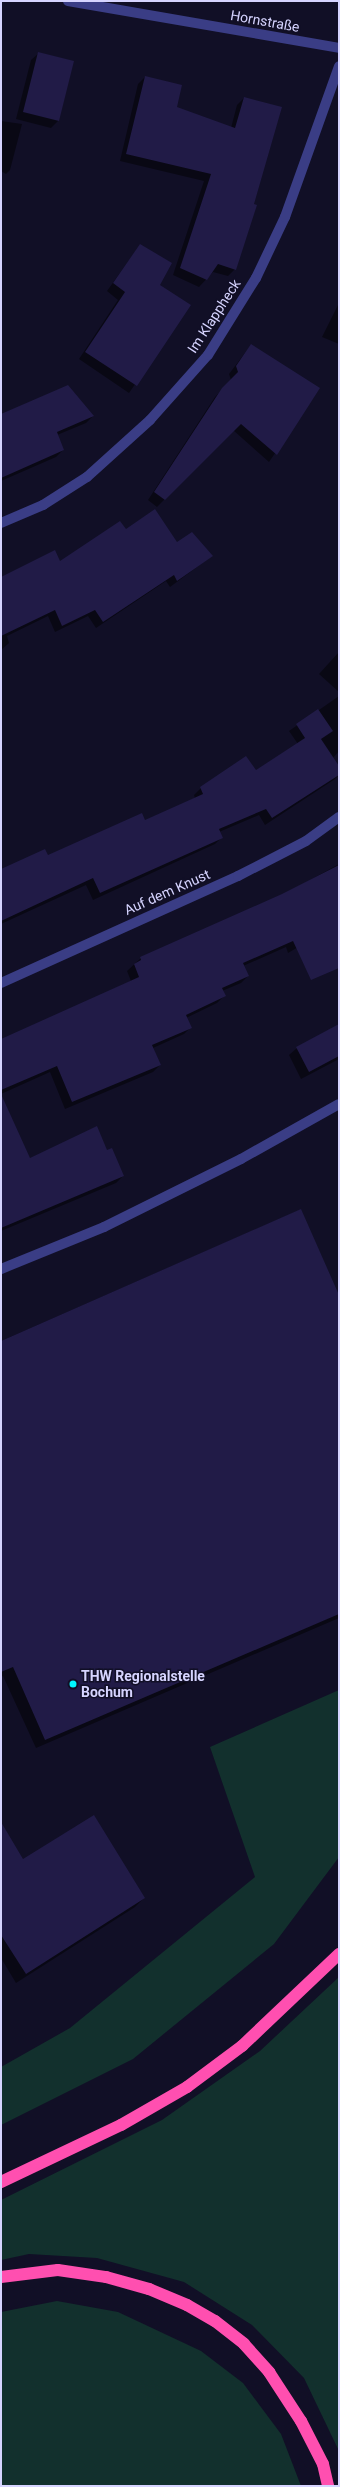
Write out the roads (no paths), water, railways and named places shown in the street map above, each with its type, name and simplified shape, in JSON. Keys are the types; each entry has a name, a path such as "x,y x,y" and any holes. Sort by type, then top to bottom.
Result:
{"highway":[{"path":"1,2182 122,2125 187,2087 242,2046 339,1954"},
{"path":"1,2277 58,2270 106,2277 148,2289 186,2305 214,2321 244,2344 269,2372 301,2421 323,2464 328,2486"}],"street":[{"name":"Hornstraße","path":"68,1 339,48"},
{"name":"Im Klappheck","path":"1,523 43,505 87,477 150,420 208,355 256,278 285,217 339,66"},
{"name":"Auf dem Knust","path":"1,983 238,876 306,841 339,817"},
{"path":"1,1270 104,1227 241,1159 339,1104"}],"place":[{"name":"THW Regionalstelle Bochum","path":"73,1684"}]}
